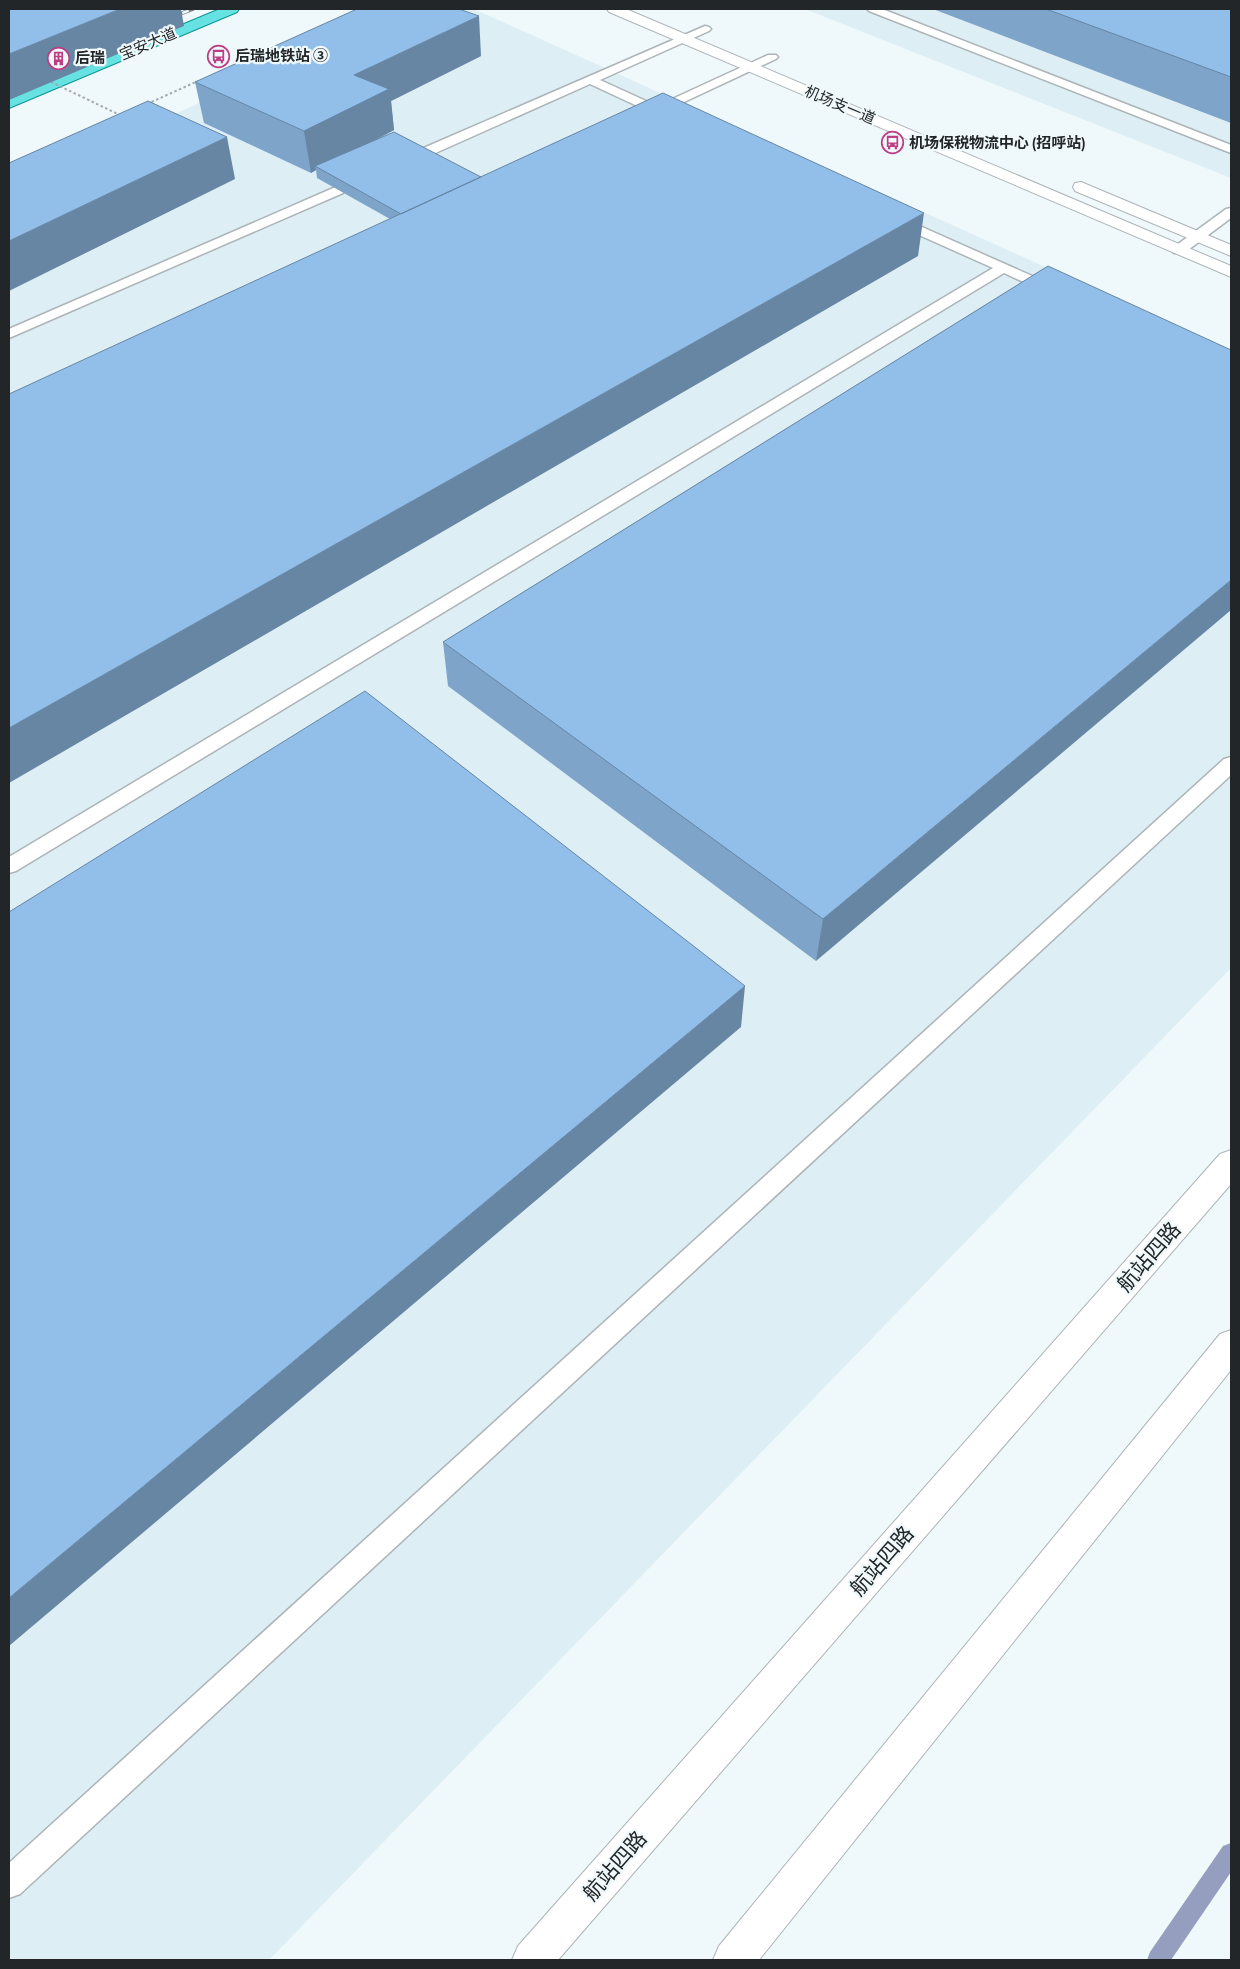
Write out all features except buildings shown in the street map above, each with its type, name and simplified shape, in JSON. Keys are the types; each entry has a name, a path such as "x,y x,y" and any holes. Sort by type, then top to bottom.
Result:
{"main road":[{"name":"宝安大道","path":"9,103 232,9"}],"street":[{"name":"机场支一道","path":"614,9 1231,272"},
{"path":"689,22 722,36"},
{"name":"机场支一道","path":"755,50 790,65"},
{"path":"1071,183 1231,251"},
{"name":"航站四路","path":"532,1960 1231,1163"},
{"path":"733,1960 1231,1345"}],"lane":[{"path":"873,9 1231,149"},
{"path":"417,156 705,29"},
{"path":"640,118 772,57"},
{"path":"590,80 684,122"},
{"path":"9,334 338,190"},
{"path":"879,212 1064,296"},
{"path":"1179,250 1231,212"},
{"path":"9,866 1003,268"},
{"path":"9,1883 1231,764"}],"path":[{"path":"147,103 201,80"},
{"path":"51,82 120,115"}],"shaded area":[{"path":"405,9 474,9 1231,351 1231,968 269,1960 9,1960 9,190"},
{"path":"805,9 1231,9 1231,178"}],"waterway":[{"path":"1158,1960 1231,1854"}],"railway":[{"path":"169,18 193,9"}],"place":[{"name":"后瑞地铁站 ③","path":"219,56"},
{"name":"后瑞","path":"59,58"},
{"name":"机场保税物流中心 (招呼站)","path":"893,143"}]}
